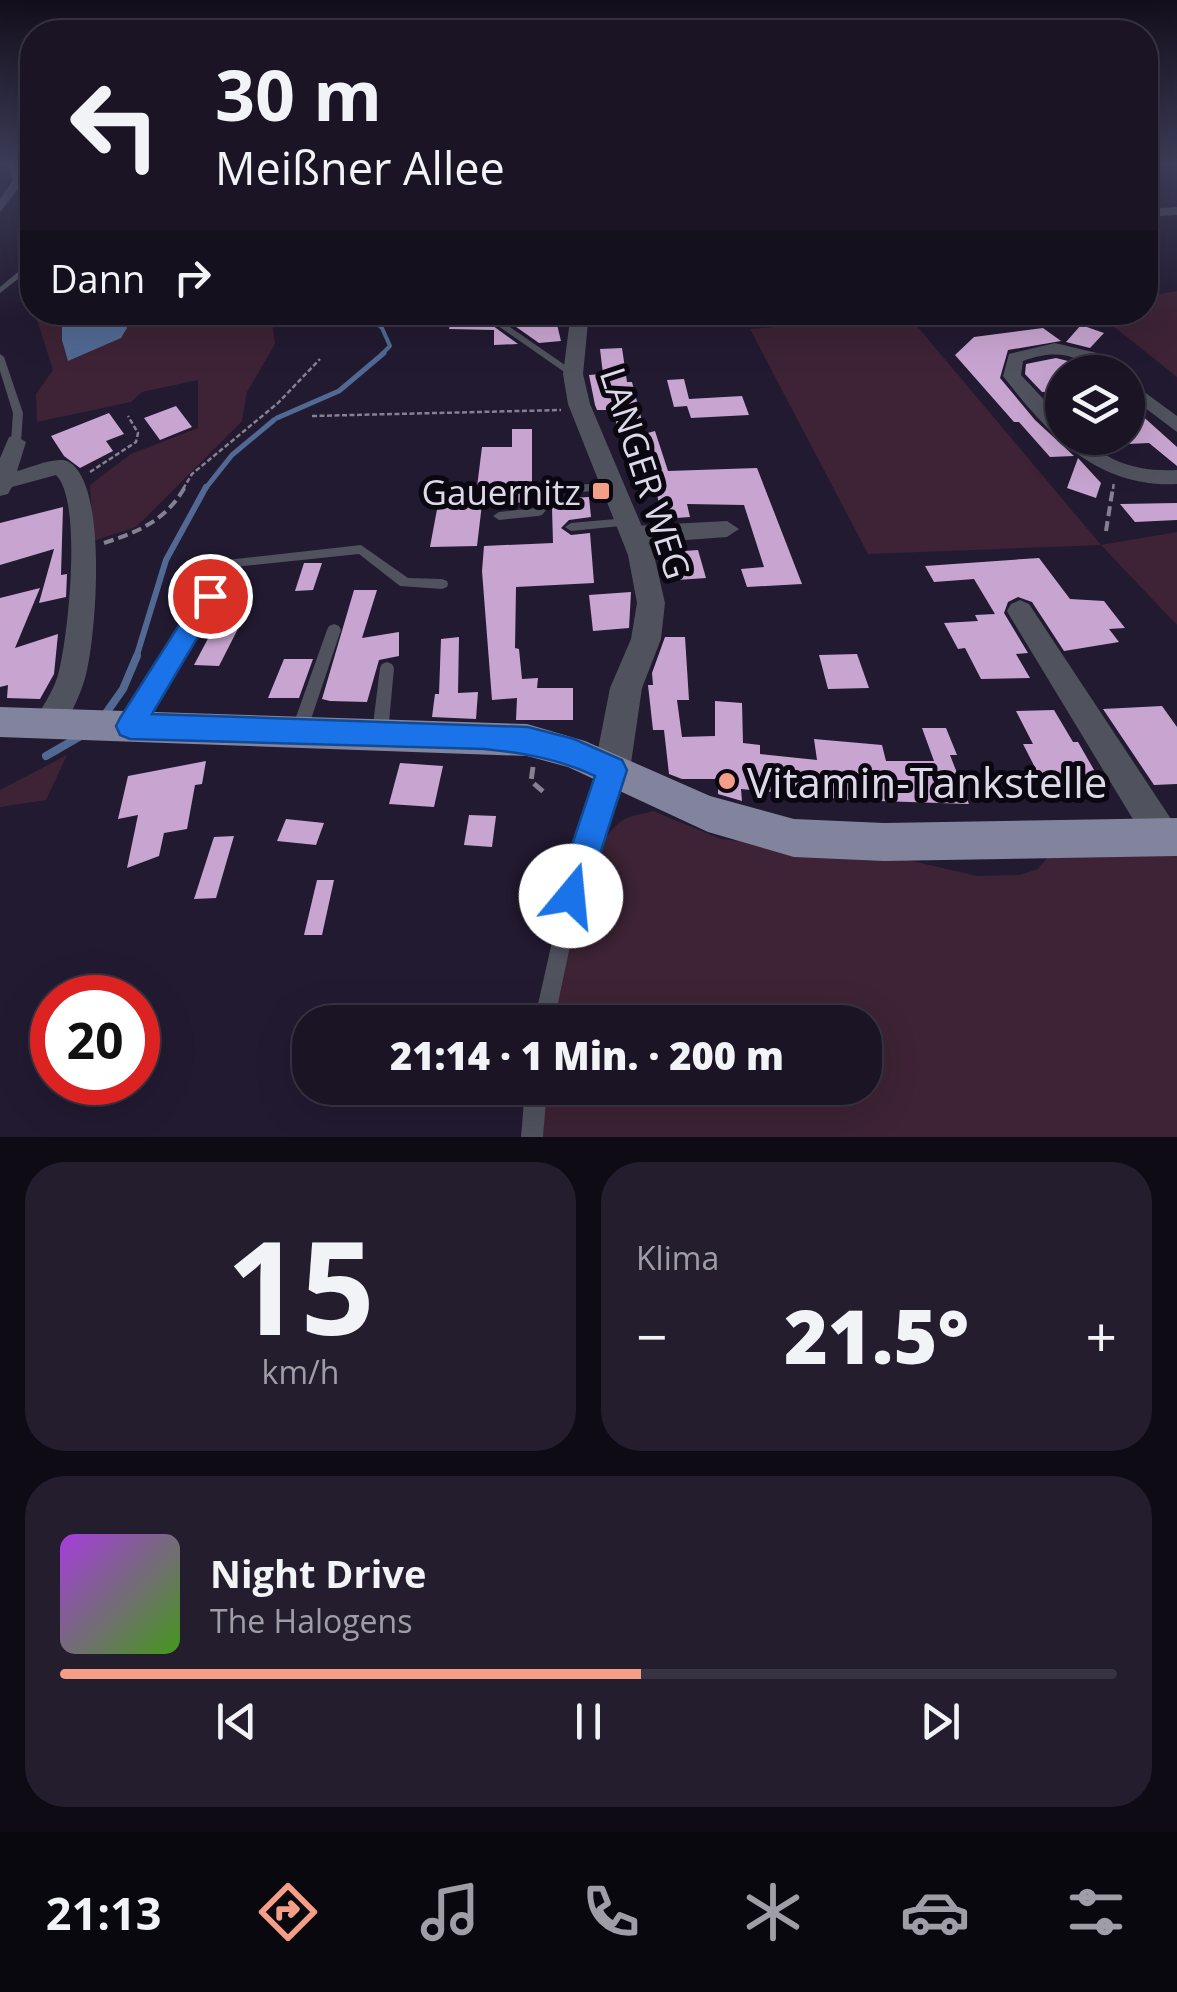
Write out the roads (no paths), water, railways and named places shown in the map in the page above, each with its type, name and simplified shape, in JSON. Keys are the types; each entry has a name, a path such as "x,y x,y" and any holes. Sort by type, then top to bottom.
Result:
{"main road":[{"path":"0,722 528,740 574,752 708,814 794,838 884,842 1170,837"}],"street":[{"name":"LANGER WEG","path":"579,325 573,374 580,409 647,574 650,623 626,688 612,770"},
{"path":"1045,412 1012,376 1015,358 1063,347 1089,355"},
{"path":"1145,400 1177,426"},
{"path":"3,485 16,442"},
{"path":"1092,455 1136,476 1177,477"},
{"path":"3,485 60,468 73,479 80,516 75,666 62,725"},
{"path":"630,528 727,529"},
{"path":"1020,611 1170,837"}],"lane":[{"path":"0,291 20,275"},
{"path":"501,325 573,374"},
{"path":"0,357 18,412 16,442"},
{"path":"499,516 538,512 557,489 610,487"},
{"path":"571,527 630,528"},
{"path":"124,726 230,563 361,548 405,583 442,584"},
{"path":"299,731 334,630"},
{"path":"380,733 387,668"},
{"path":"548,1005 576,875 612,770"},
{"path":"532,1137 535,1105"}],"water":[{"path":"62,325 127,328 121,338 68,361"}],"waterway":[{"path":"378,325 390,346 381,355"},
{"path":"277,418 339,391 384,353"},
{"path":"205,489 232,455 274,420"},
{"path":"136,658 166,560 206,487"},
{"path":"104,716 123,689 137,656"},
{"path":"46,756 79,737"}],"place":[{"name":"Gauernitz","path":"601,491"},
{"name":"Vitamin-Tankstelle","path":"727,781"}]}
